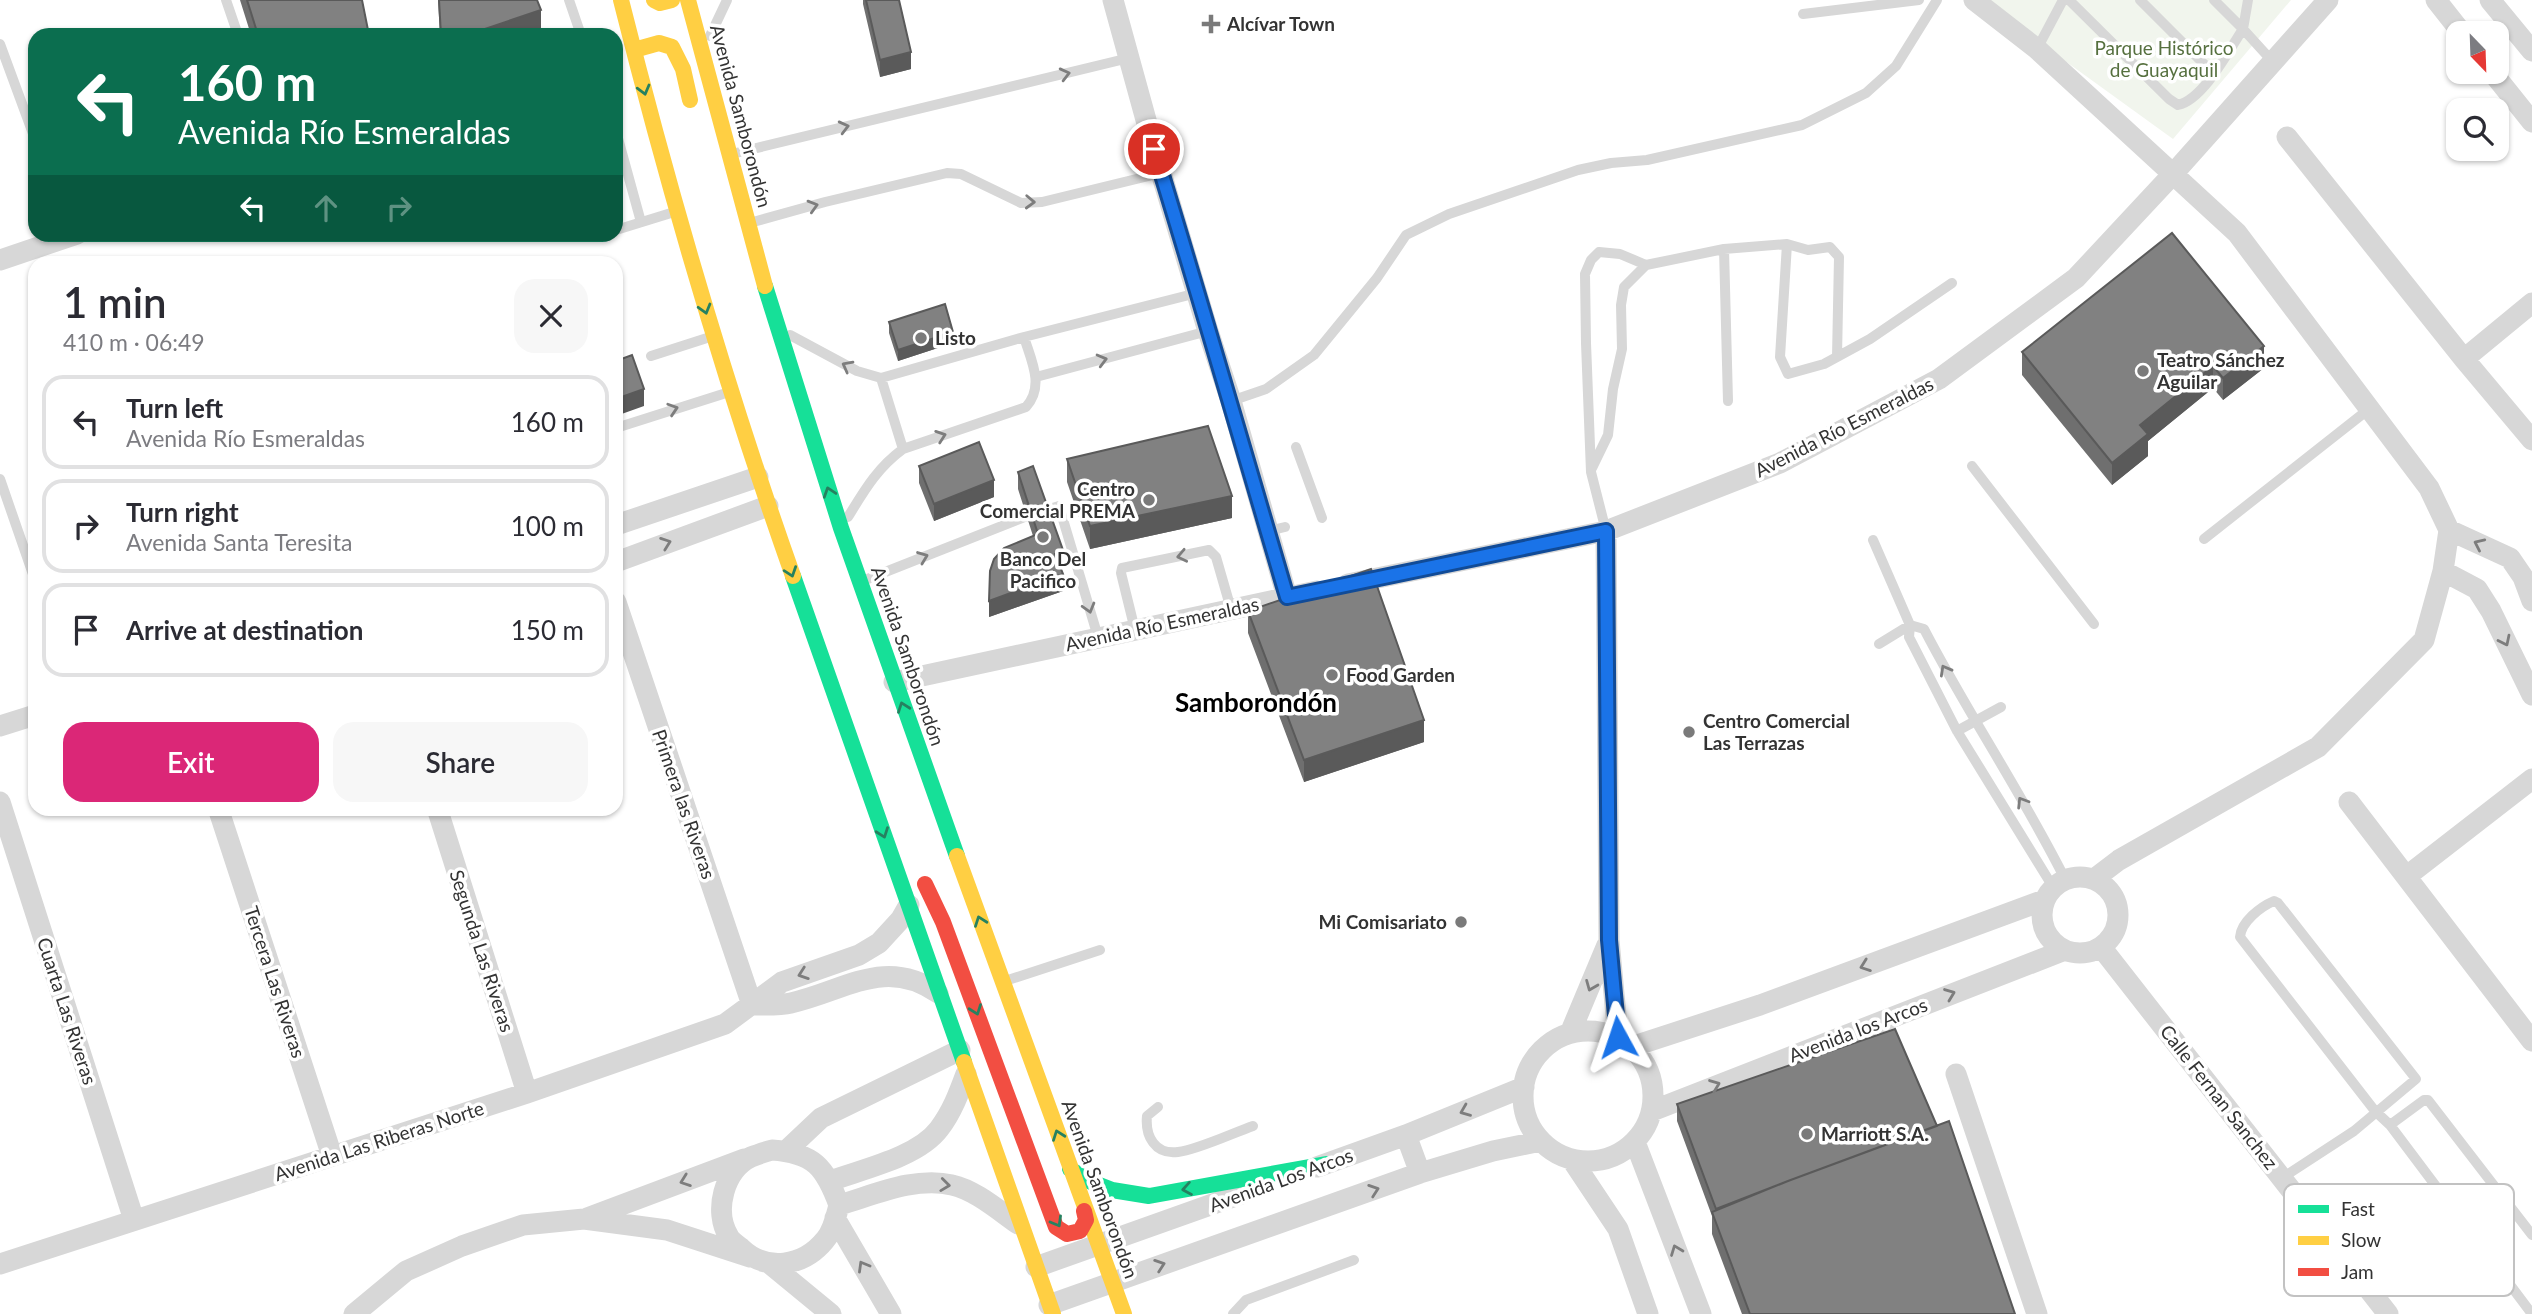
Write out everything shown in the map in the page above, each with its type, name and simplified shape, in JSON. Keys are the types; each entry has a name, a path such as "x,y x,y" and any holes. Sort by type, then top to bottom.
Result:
{"highway":[{"path":"621,0 625,52 677,211 730,392 1051,1309"},
{"path":"654,0 660,3 672,0"},
{"name":"Avenida Samborondón","path":"688,0 774,320 841,528 1084,1211 1124,1314"},
{"path":"625,52 659,44 667,44 673,49 678,56 693,110"},
{"path":"737,246 774,320"},
{"path":"837,703 902,836"},
{"path":"920,873 943,922 1056,1227 1067,1234 1080,1231 1086,1220 1084,1211"},
{"path":"1070,1169 1089,1181 1112,1190 1149,1196 1326,1164"}],"street":[{"path":"1113,0 1208,331 1276,529 1287,597"},
{"path":"1974,0 2037,50 2237,233 2429,488 2449,530 2443,571 2424,640 2318,747 2119,860 2094,879"},
{"name":"Avenida Río Esmeraldas","path":"894,682 1606,531 1780,463 1939,379 2076,278 2328,0"},
{"path":"2436,0 2453,21"},
{"path":"2490,0 2532,51"},
{"path":"2502,84 2532,122"},
{"path":"2287,137 2532,440"},
{"path":"0,260 53,242"},
{"path":"2464,359 2532,303"},
{"path":"623,523 758,477"},
{"path":"623,559 768,506"},
{"path":"2449,530 2510,558 2523,577 2532,601"},
{"path":"1606,531 1609,940 1624,1042"},
{"path":"2443,571 2477,589 2531,691"},
{"name":"Primera las Riveras","path":"623,623 752,1005"},
{"path":"0,726 28,717"},
{"path":"2407,876 2532,779"},
{"name":"Cuarta Las Riveras","path":"0,802 134,1220"},
{"path":"2349,802 2532,1041"},
{"name":"Tercera Las Riveras","path":"221,816 332,1156"},
{"name":"Segunda Las Riveras","path":"440,816 527,1093"},
{"path":"1624,1042 1760,1005 2054,889 2080,876 2094,879 2106,886 2115,897 2117,924 2111,937 2101,947 2090,952 2077,953 2065,950 2053,942 2044,929 2041,915 2054,889"},
{"name":"Avenida Las Riberas Norte","path":"0,1264 527,1093 725,1024 782,982 859,954 879,943 901,919 909,905"},
{"path":"1571,1031 1609,940"},
{"name":"Calle Fernan Sanchez","path":"2101,947 2287,1184"},
{"name":"Avenida los Arcos","path":"1652,1111 2065,950"},
{"path":"752,1005 790,1003 868,978 890,975 926,985 941,995"},
{"path":"1571,1031 1603,1031 1624,1042 1643,1060 1651,1075 1654,1093 1652,1111 1646,1127 1635,1142 1617,1155 1595,1161 1572,1160 1555,1153 1531,1129 1525,1116 1522,1102 1524,1087 1534,1058 1544,1046 1571,1031"},
{"path":"786,1151 821,1118 960,1050"},
{"path":"831,1181 914,1150 938,1131 953,1107 967,1073"},
{"path":"1956,1074 2038,1314"},
{"name":"Avenida Los Arcos","path":"1036,1267 1406,1135 1524,1087"},
{"path":"1406,1135 1420,1173"},
{"name":"Avenida Los Arcos","path":"1051,1309 1112,1282 1420,1173 1541,1140"},
{"path":"1635,1142 1700,1314"},
{"path":"584,1219 749,1157 772,1150 795,1152 816,1163 831,1181 837,1212 891,1314"},
{"path":"749,1157 728,1179 721,1208 729,1236 750,1257"},
{"path":"1572,1160 1618,1229 1648,1314"},
{"path":"354,1314 406,1271 462,1246 523,1225 584,1219 667,1230 771,1264 792,1263 812,1254 827,1238 837,1212 917,1183 953,1185 983,1200 1023,1227"},
{"path":"771,1264 831,1314"},
{"name":"Calle Fernan Sanchez","path":"2374,1296 2388,1314"}],"lane":[{"path":"226,0 236,28"},
{"path":"569,0 579,28"},
{"path":"702,52 727,0"},
{"path":"1803,14 1919,0"},
{"path":"1231,401 1266,389 1314,355 1377,278 1406,236 1449,214 1578,170 1611,163 1647,160 1802,125 1867,93 1896,66 1937,0"},
{"path":"2037,50 2063,0"},
{"path":"2069,0 2178,105 2187,103 2214,74 2243,29 2248,0"},
{"path":"2140,0 2214,74"},
{"path":"2214,0 2273,62"},
{"path":"0,44 28,120"},
{"path":"730,155 1129,58"},
{"path":"623,156 641,222"},
{"path":"747,224 947,173 961,174 1021,203 1042,202 1161,173"},
{"path":"623,228 677,211"},
{"path":"1591,472 1608,435 1613,389 1622,349 1621,305 1624,287 1646,265 1724,249 1787,244 1808,250 1830,247 1839,257 1837,357"},
{"path":"1787,244 1780,357 1788,374 1824,364 1870,339 1952,283"},
{"path":"1724,249 1728,401"},
{"path":"1606,531 1591,472 1585,274 1591,260 1599,252 1619,254 1646,265"},
{"path":"774,320 857,371 881,378 1024,337 1197,293"},
{"path":"1036,377 1208,331"},
{"path":"651,356 713,336"},
{"path":"841,528 872,477 886,461 903,449 1026,407 1034,398 1037,387 1024,337"},
{"path":"881,378 903,449"},
{"path":"623,426 730,392"},
{"path":"2204,539 2369,409"},
{"path":"1296,447 1322,518"},
{"path":"1972,466 2094,624"},
{"path":"0,479 28,560"},
{"path":"859,582 1059,506 1098,637"},
{"path":"1873,540 1910,625 1909,637 1956,732 2054,889"},
{"path":"1135,630 1122,568 1209,550 1216,557 1231,609"},
{"path":"1879,644 1910,625 1924,629 1975,722 2044,837 2054,889"},
{"path":"1956,732 2001,707"},
{"path":"1984,777 2001,766"},
{"path":"2282,1178 2354,1131 2375,1111 2416,1079 2274,901 2268,903 2242,927 2240,937 2375,1111 2390,1125 2434,1184"},
{"path":"1002,982 1100,950"},
{"path":"2390,1125 2424,1100 2428,1100 2493,1184"},
{"path":"1158,1107 1147,1116 1145,1129 1151,1142 1161,1150 1177,1153 1253,1126"},
{"path":"2514,1212 2532,1235"},
{"path":"1233,1314 1245,1300 1354,1260"},
{"path":"2514,1290 2532,1314"}],"green space":[{"name":"Parque Histórico de Guayaquil","path":"1981,0 2291,0 2173,139"}],"building":[{"path":"247,0 362,0 368,28 256,28"},
{"path":"439,0 537,0 541,10 488,28 441,28"},
{"path":"866,0 899,0 911,52 880,60"},
{"name":"Teatro Sánchez Aguilar","path":"2172,233 2264,346 2223,378 2213,366 2140,425 2148,434 2112,463 2022,352"},
{"name":"Listo","path":"945,304 953,332 898,350 889,322"},
{"path":"632,355 644,389 623,396 623,358"},
{"name":"Centro Comercial PREMA","path":"1208,426 1232,496 1090,526 1067,459"},
{"path":"979,442 994,480 934,504 919,466"},
{"name":"Banco Del Pacifico","path":"1033,466 1063,550 1055,554 1063,574 989,601 990,571 994,559 1004,548 1038,534 1018,472"},
{"name":"Food Garden","path":"1371,569 1424,720 1304,760 1248,611"},
{"name":"Marriott S.A.","path":"1895,1029 1937,1126 1716,1209 1677,1104"},
{"path":"1949,1121 2015,1314 1750,1314 1712,1212"}],"traffic: fast":[{"path":"765,286 841,528 957,856"},
{"path":"793,576 964,1062"},
{"path":"1070,1169 1089,1181 1112,1190 1149,1196 1326,1164"}],"traffic: slow":[{"path":"621,0 700,290 793,576"},
{"path":"654,0 660,3 672,0"},
{"path":"688,0 765,286"},
{"path":"634,50 659,43 672,47 683,69 690,100"},
{"path":"957,856 1124,1314"},
{"path":"964,1062 1053,1314"}],"traffic: jam":[{"path":"925,884 943,922 1056,1227 1067,1234 1080,1231 1086,1220 1084,1211"}],"place":[{"name":"Alcívar Town","path":"1211,24"},
{"name":"Listo","path":"921,338"},
{"name":"Teatro Sánchez Aguilar","path":"2143,371"},
{"name":"Centro Comercial PREMA","path":"1149,500"},
{"name":"Banco Del Pacifico","path":"1043,537"},
{"name":"Food Garden","path":"1332,675"},
{"name":"Centro Comercial Las Terrazas","path":"1689,732"},
{"name":"Mi Comisariato","path":"1461,922"},
{"name":"Marriott S.A.","path":"1807,1134"}],"district":[{"name":"Samborondón","path":"1256,703"}],"route":[{"path":"1154,149 1287,597 1606,531 1609,940 1618,1037"}]}
